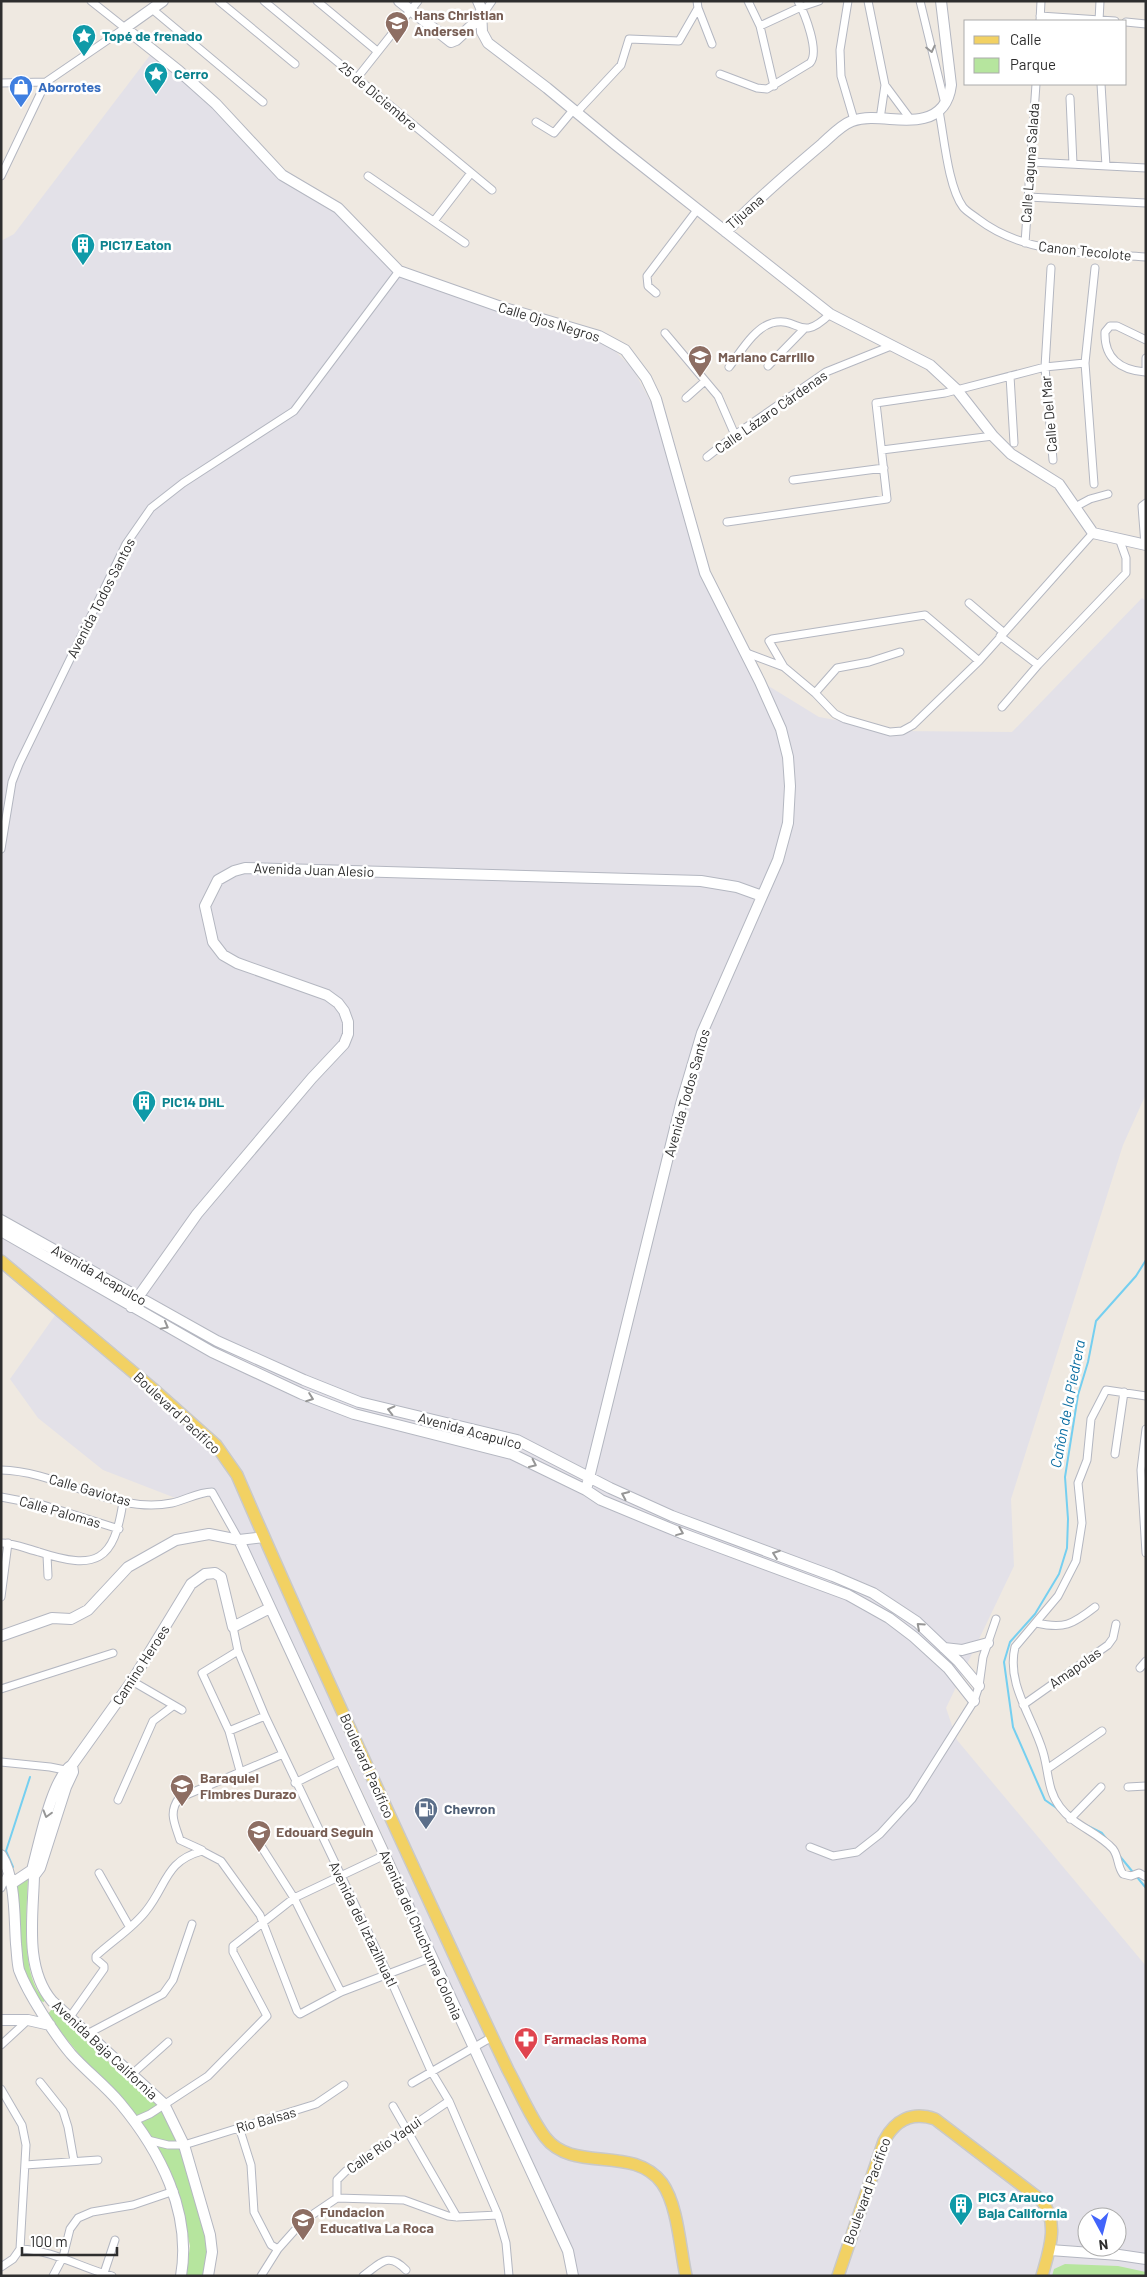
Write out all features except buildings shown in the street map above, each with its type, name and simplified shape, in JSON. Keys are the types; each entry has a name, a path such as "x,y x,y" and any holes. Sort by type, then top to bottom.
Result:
{"main road":[{"name":"Boulevard Pacífico","path":"1,1261 152,1388 216,1445 237,1475 492,2037 533,2120 547,2140 564,2151 581,2156 626,2161 640,2166 662,2183 671,2203 686,2276"},
{"name":"Boulevard Pacífico","path":"838,2276 884,2141 895,2124 908,2117 919,2116 935,2119 1041,2200 1050,2213 1052,2223 1050,2250 1042,2276"}],"street":[{"path":"91,1 179,71 216,104 282,175 338,208 399,271"},
{"path":"1,176 46,82 163,1"},
{"path":"219,1 295,64"},
{"name":"25 de Diciembre","path":"264,1 492,190"},
{"path":"317,1 377,51"},
{"path":"399,1 451,42 456,40 481,17 492,1"},
{"path":"357,78 418,1"},
{"name":"Tijuana","path":"478,1 482,32 488,43 726,232 798,164 838,130 854,120"},
{"path":"748,1 760,26 774,86"},
{"path":"760,26 800,4 818,1"},
{"path":"848,1 840,50 841,76 854,120 911,120 926,118 942,107 950,85 940,1"},
{"path":"868,1 885,85 880,119"},
{"name":"Canon Tecolote","path":"920,1 942,107 952,183 963,207 991,229 1025,243 1053,250 1146,258"},
{"path":"1041,1 1040,19 1070,20"},
{"path":"1099,20 1100,1"},
{"path":"720,74 757,88 767,88 774,86 814,59 807,22 800,4"},
{"path":"697,5 712,44"},
{"path":"536,122 554,133 621,64 629,39 680,40 697,5"},
{"path":"152,9 263,102"},
{"path":"1127,22 1146,24"},
{"path":"1,83 46,82"},
{"path":"885,85 911,120"},
{"name":"Calle Laguna Salada","path":"1025,243 1036,85"},
{"path":"1102,85 1106,166"},
{"path":"1070,98 1073,164"},
{"path":"1031,162 1146,168"},
{"path":"434,221 471,173"},
{"path":"368,176 465,243"},
{"path":"1028,197 1146,203"},
{"path":"656,293 648,286 647,276 697,210"},
{"path":"726,232 830,314 930,365 957,390 993,436 1011,454 1058,484 1093,533 1120,541 1145,545 1144,504"},
{"name":"Calle Del Mar","path":"1051,268 1045,367 1053,460"},
{"path":"1094,484 1085,364 1095,268"},
{"name":"Calle Ojos Negros","path":"399,271 501,307 598,336 625,350 646,378 656,399 705,573 744,652"},
{"name":"Avenida Todos Santos","path":"1,849 12,782 19,764 126,544 151,508 183,483 294,411 399,271"},
{"path":"768,366 804,329 817,326 830,314"},
{"path":"729,368 759,329 773,323 788,323 804,329"},
{"path":"1146,340 1117,326 1110,326 1106,332 1105,339 1115,360 1122,367 1130,371 1146,372 1146,358"},
{"path":"666,333 718,396 735,435"},
{"name":"Calle Lázaro Cárdenas","path":"707,457 735,435 826,372 890,346"},
{"path":"727,522 887,498 876,403 945,393 1045,367 1085,364"},
{"path":"1010,376 1014,443"},
{"path":"686,398 704,381"},
{"path":"882,450 993,436"},
{"path":"793,480 884,468"},
{"path":"1074,507 1090,499 1108,494"},
{"path":"979,661 925,615 769,641 784,666 834,714 890,732 902,731 913,725 979,661 1093,533"},
{"path":"1002,707 1038,665 1126,573 1126,558 1120,541"},
{"path":"969,603 1038,665"},
{"path":"744,652 784,666"},
{"name":"Avenida Todos Santos","path":"586,1490 682,1104 702,1033 778,860 788,823 789,766 781,729 744,652"},
{"path":"815,694 836,668 868,662 900,652"},
{"name":"Avenida Juan Alesio","path":"131,1307 197,1214 294,1099 344,1044 348,1034 348,1022 344,1011 327,995 238,963 223,955 212,942 206,906 218,880 234,871 245,868 448,873 701,881 736,887 762,896"},
{"name":"Avenida Acapulco","path":"1,1220 137,1298 217,1341 313,1384 358,1402 517,1440 672,1516 833,1576 873,1593 917,1622 979,1686"},
{"name":"Avenida Acapulco","path":"1,1232 212,1352 302,1394 354,1414 512,1454 586,1490 601,1500 681,1533 832,1588 889,1618 948,1668 974,1701"},
{"path":"1146,1396 1106,1390 1102,1394 1091,1419 1088,1460 1078,1483 1082,1523 1076,1560 1058,1596 1015,1647 1013,1654 1014,1673 1022,1705 1043,1752 1047,1769 1047,1780 1052,1794 1070,1818 1108,1844 1115,1851 1120,1870 1123,1874 1131,1876 1139,1873 1146,1877"},
{"path":"1115,1454 1124,1392"},
{"path":"1146,1429 1141,1470 1146,1553"},
{"name":"Calle Gaviotas","path":"1,1470 22,1471 123,1502 146,1504 172,1503 205,1492 212,1492 239,1540"},
{"name":"Calle Palomas","path":"1,1496 43,1505 119,1529"},
{"path":"1,1597 5,1543 47,1555 87,1561 99,1557 112,1545 119,1529 123,1502"},
{"path":"1,1636 52,1618 71,1619 88,1610 128,1567 176,1540 209,1534 239,1540 264,1537"},
{"name":"Avenida del Chuchuma Colonia","path":"239,1540 430,1958 568,2251 574,2276"},
{"path":"47,1555 48,1576"},
{"name":"Avenida del Iztazilhuatl","path":"215,1573 221,1577 238,1651 265,1716 388,1974 431,2071 448,2102 498,2215 506,2243 509,2276"},
{"name":"Camino Heroes","path":"70,1769 132,1681 192,1584 204,1574 215,1573"},
{"path":"1036,1622 1054,1627 1074,1623 1094,1607"},
{"path":"233,1627 270,1608"},
{"path":"810,1847 833,1856 857,1852 880,1834 912,1799 974,1701 988,1642 996,1619"},
{"name":"Amapolas","path":"1022,1705 1108,1645 1113,1638 1116,1624"},
{"path":"944,1648 962,1650 988,1642"},
{"path":"238,1651 202,1673 229,1731 240,1771"},
{"path":"1,1689 113,1653"},
{"path":"1140,1668 1146,1661"},
{"path":"132,1681 182,1710"},
{"path":"118,1800 152,1721 173,1706"},
{"path":"229,1731 265,1716"},
{"path":"1047,1769 1102,1731"},
{"path":"283,1754 179,1798 173,1806 172,1815 180,1840 221,1861 260,1914 262,1924 297,2011 300,2014 305,2013 341,1992 430,1958"},
{"path":"295,1782 339,1761"},
{"path":"1,1762 70,1769"},
{"name":"Avenida Baja California","path":"70,1769 57,1783 35,1871 33,1948 35,1963 41,1983 52,2001 130,2075 164,2104 184,2145 210,2235 212,2252 208,2276"},
{"path":"1128,1787 1146,1786"},
{"path":"1070,1818 1101,1787"},
{"path":"252,1832 294,1898 341,1992"},
{"path":"70,2017 104,1969 104,1966 96,1959 96,1956 145,1912 173,1866 185,1856 202,1850"},
{"path":"134,2121 150,2114 208,2076 267,2016 233,1952 233,1946 294,1898 384,1854"},
{"name":"Avenida Baja California","path":"1,1855 6,1863 8,1873 6,1886 20,1970 41,2011 71,2054 119,2102 148,2140 174,2191 184,2240 181,2276"},
{"path":"6,1886 35,1871"},
{"path":"99,1873 129,1926"},
{"path":"87,2034 163,1994 173,1980 192,1924"},
{"path":"1,2045 52,2001"},
{"path":"1,2020 28,2020 50,2025"},
{"path":"412,2083 492,2037"},
{"path":"130,2075 168,2042"},
{"path":"40,2082 63,2111 74,2161"},
{"name":"Río Balsas","path":"184,2145 239,2127 289,2114 316,2104 344,2085"},
{"path":"1,2089 22,2125 26,2145 20,2249 13,2259 1,2268"},
{"name":"Calle Río Yaqui","path":"337,2198 337,2180 346,2171 448,2102"},
{"path":"393,2106 457,2217"},
{"path":"239,2127 251,2165 254,2212 271,2245 278,2249"},
{"path":"148,2140 168,2145 184,2145"},
{"path":"25,2164 98,2160"},
{"path":"53,2276 63,2257 70,2229 78,2218 92,2212 133,2205 174,2191"},
{"path":"261,2276 278,2249 303,2221 337,2198 404,2200 448,2216 457,2217 498,2215"},
{"path":"103,2275 115,2240"},
{"path":"20,2249 31,2249 63,2257 103,2275 112,2276"},
{"path":"1050,2250 1146,2259"},
{"path":"363,2276 385,2260 392,2259 397,2261 406,2270"}],"shaded area":[{"path":"154,50 223,111 281,179 334,200 398,275 607,343 633,369 664,427 700,564 754,677 819,717 898,731 1012,732 1142,598 1146,601 1146,1094 1123,1145 1011,1499 1014,1566 946,1708 957,1740 1146,1966 1146,2276 577,2276 573,2253 346,1755 215,1497 201,1490 178,1499 103,1470 38,1418 10,1379 56,1314 1,1267 1,241 14,234"}],"green space":[{"path":"28,1878 26,1924 28,1960 37,1989 45,1998 44,2002 37,2000 20,1968 15,1886"},
{"path":"52,2009 56,2010 98,2053 133,2082 158,2106 165,2117 177,2139 191,2176 208,2244 204,2276 186,2276 190,2246 178,2190 141,2123 87,2064 47,2015"},
{"path":"1065,2264 1118,2266 1146,2272 1146,2276 1052,2276 1054,2269"}],"waterway":[{"name":"Cañón de la Piedrera","path":"1058,1809 1045,1800 1013,1727 1004,1662 1010,1642 1035,1614 1059,1574 1067,1548 1068,1519 1065,1477 1078,1395 1088,1362 1096,1321 1136,1276 1146,1260"},
{"path":"13,1867 6,1851 30,1777"},
{"name":"Cañón de la Piedrera","path":"1086,1825 1102,1833 1106,1838"},
{"name":"Cañón de la Piedrera","path":"1118,1854 1146,1888"}],"place":[{"name":"Hans Christian Andersen","path":"397,44"},
{"name":"Topé de frenado","path":"84,57"},
{"name":"Cerro","path":"156,95"},
{"name":"Aborrotes","path":"21,108"},
{"name":"PIC17 Eaton","path":"83,266"},
{"name":"Mariano Carrillo","path":"700,378"},
{"name":"PIC14 DHL","path":"144,1123"},
{"name":"Baraquiel Fimbres Durazo","path":"182,1807"},
{"name":"Chevron","path":"426,1830"},
{"name":"Edouard Seguin","path":"259,1853"},
{"name":"Farmacias Roma","path":"526,2060"},
{"name":"PIC3 Arauco Baja California","path":"961,2226"},
{"name":"Fundacion Educativa La Roca","path":"303,2241"}]}
